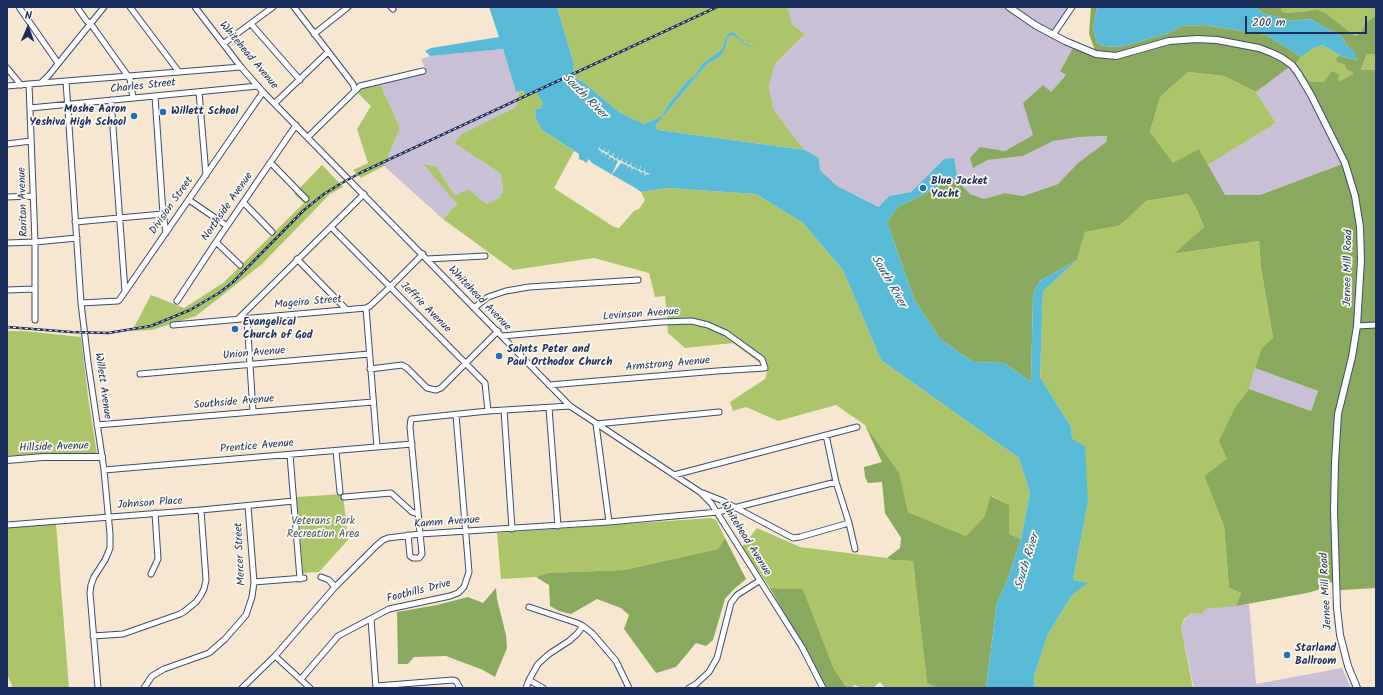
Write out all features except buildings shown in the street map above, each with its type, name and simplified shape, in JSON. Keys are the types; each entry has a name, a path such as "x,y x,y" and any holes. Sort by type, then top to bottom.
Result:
{"street":[{"path":"19,7 58,63"},
{"path":"77,7 128,76 133,98"},
{"path":"41,82 104,7"},
{"path":"130,7 178,72"},
{"name":"Whitehead Avenue","path":"195,7 241,67 258,86 570,406 700,492 718,512 759,581 802,647 823,688"},
{"path":"223,44 273,7"},
{"path":"294,7 353,84 355,90"},
{"path":"314,34 348,7"},
{"name":"Jernee Mill Road","path":"1009,7 1035,25 1074,46 1090,52 1116,56 1170,42 1198,39 1217,40 1259,48 1282,58 1292,65 1305,84 1342,157 1355,196 1361,237 1357,326 1352,357 1338,414 1334,510 1339,632 1346,660 1357,688"},
{"path":"1053,35 1072,7"},
{"path":"251,24 300,80"},
{"path":"275,103 328,52"},
{"path":"7,86 41,82 241,67"},
{"path":"7,68 21,85"},
{"path":"308,137 360,86 423,71"},
{"name":"Willett Avenue","path":"66,81 81,303 104,470 110,548 105,560 94,577 90,593 98,688"},
{"name":"Raritan Avenue","path":"30,84 35,242 35,320"},
{"name":"Charles Street","path":"30,108 258,86"},
{"path":"199,92 206,175"},
{"name":"Division Street","path":"81,303 118,301 264,92"},
{"path":"155,96 166,233"},
{"path":"111,100 125,291"},
{"name":"Northside Avenue","path":"177,301 296,125"},
{"path":"7,144 32,141"},
{"path":"271,163 306,199"},
{"path":"238,319 364,194"},
{"path":"7,197 33,196"},
{"path":"189,200 227,226"},
{"path":"243,202 272,232"},
{"path":"76,222 164,214"},
{"name":"Jeffrie Avenue","path":"331,227 485,383 488,411"},
{"path":"7,243 77,238"},
{"path":"216,242 240,265"},
{"path":"377,447 366,308 390,288 422,254"},
{"path":"427,259 485,256"},
{"path":"297,259 346,309"},
{"path":"474,308 488,297 506,291 529,287 638,280"},
{"path":"7,290 35,289"},
{"name":"Mageira Street","path":"173,325 366,308"},
{"path":"247,319 253,411"},
{"name":"Levinson Avenue","path":"500,334 661,322 692,322 726,333 762,359 765,368"},
{"path":"1357,326 1376,325"},
{"path":"370,368 402,365 407,368 426,388 436,390 441,388 465,364 500,334"},
{"name":"Union Avenue","path":"140,374 369,354"},
{"name":"Armstrong Avenue","path":"549,385 765,368"},
{"name":"Southside Avenue","path":"97,425 373,402"},
{"path":"408,535 410,556 416,559 419,558 422,554 411,419 488,411 570,406"},
{"path":"549,408 558,526"},
{"path":"504,410 512,529"},
{"path":"609,522 596,424 719,412"},
{"name":"Foothills Drive","path":"301,679 338,636 389,609 450,596 458,593 464,587 469,572 456,415"},
{"path":"674,475 857,427"},
{"path":"826,435 836,482 855,548"},
{"name":"Prentice Avenue","path":"104,470 412,444"},
{"path":"336,451 340,492"},
{"path":"254,582 302,579 290,455"},
{"name":"Hillside Avenue","path":"7,460 43,457 102,457"},
{"name":"Kamm Avenue","path":"242,688 275,656 336,588 382,540 420,534 558,526 718,512 836,482"},
{"path":"700,492 723,501 793,538 849,523"},
{"path":"344,497 390,493 412,512 418,514"},
{"name":"Johnson Place","path":"7,525 201,510 294,501"},
{"name":"Mercer Street","path":"144,688 152,676 164,669 209,653 225,639 246,615 252,597 254,582 248,506"},
{"path":"93,636 123,634 180,614 196,602 204,589 206,580 201,510"},
{"path":"151,574 158,559 155,513"},
{"path":"322,577 329,580 336,588"},
{"path":"689,688 696,684 709,672 717,658 731,603 737,595 759,581"},
{"path":"529,607 583,626 592,633 616,661 630,688"},
{"path":"371,619 376,687 456,680 460,688"},
{"path":"526,688 538,664 549,654 578,634 583,626"},
{"path":"275,656 310,688"},
{"path":"529,680 543,688"}],"shaded area":[{"path":"788,7 1072,7 1053,35 1074,46 1060,70 1066,75 1051,92 1033,135 1005,151 980,147 974,167 988,160 1023,156 1052,141 1080,137 1107,136 1106,142 1078,163 1058,184 1023,196 1005,193 984,199 970,194 958,181 954,159 944,159 911,192 889,196 880,207 837,186 820,170 819,158 805,150 773,108 769,86 775,64 805,34 792,24"},
{"path":"503,49 516,92 519,92 516,107 462,134 454,143 500,173 503,188 500,198 486,204 455,196 436,166 424,164 457,204 443,219 384,166 400,128 380,84 427,73 421,59 430,56"},
{"path":"1292,65 1345,163 1260,195 1224,195 1208,165 1276,123 1256,92"},
{"path":"1255,368 1318,391 1311,411 1249,389"},
{"path":"1249,604 1256,684 1342,668 1351,688 1194,688 1181,627 1185,619 1192,613 1201,614 1206,609"}],"green space":[{"path":"557,7 788,7 792,24 805,34 775,64 769,86 773,108 805,150 658,130 655,127 707,64 719,57 726,46 728,36 734,34 747,46 754,44 746,44 734,32 726,36 722,49 702,64 694,76 687,81 668,105 662,116 644,124 619,112 582,81 578,80 573,71 574,64"},
{"path":"1091,7 1097,7 1093,29 1098,44 1104,46 1120,47 1169,33 1181,26 1204,25 1267,35 1301,57 1296,63 1309,81 1324,82 1332,71 1339,75 1338,79 1340,81 1353,74 1347,70 1344,64 1337,62 1336,58 1339,55 1358,60 1342,37 1310,19 1292,21 1265,14 1254,7 1281,7 1281,11 1287,13 1317,10 1325,13 1355,36 1361,33 1364,25 1376,15 1376,54 1367,54 1361,70 1376,70 1376,588 1342,590 1336,589 1336,583 1324,582 1318,590 1307,593 1236,606 1241,593 1229,588 1224,526 1204,476 1227,459 1219,441 1236,406 1249,389 1311,411 1318,391 1255,368 1262,348 1273,338 1261,268 1259,241 1174,254 1204,227 1188,194 1146,201 1118,226 1085,232 1077,260 1040,281 1033,294 1031,382 1004,363 973,362 940,339 914,299 887,222 898,207 954,179 958,181 970,194 984,199 1005,193 1023,196 1058,184 1078,163 1106,142 1107,136 1080,137 1053,141 1023,156 988,160 973,168 970,158 980,147 1005,151 1033,135 1023,103 1043,85 1051,92 1066,75 1060,71 1074,46 1096,53 1089,34","holes":["1292,65 1345,163 1260,195 1225,195 1199,149 1173,163 1150,132 1160,97 1188,72 1224,76 1256,92"]},
{"path":"1280,7 1376,7 1376,15 1364,25 1361,33 1355,36 1336,22 1305,11 1287,13 1281,11"},
{"path":"1322,45 1339,55 1336,58 1353,74 1340,81 1338,79 1325,82 1309,81 1296,63 1301,57 1312,49"},
{"path":"1367,54 1376,54 1376,70 1361,71"},
{"path":"1188,72 1224,76 1256,92 1276,123 1208,165 1199,149 1173,164 1150,132 1160,97"},
{"path":"380,84 400,128 384,166 361,178 353,170 368,163 357,129 371,106 358,93 363,87"},
{"path":"536,90 543,104 541,108 535,109 536,119 542,130 574,151 554,188 614,227 619,228 634,211 639,209 645,200 641,192 667,188 756,194 803,223 843,270 881,360 1019,458 1030,493 1021,539 1009,534 1009,505 992,496 984,517 966,536 908,512 898,473 865,425 836,405 778,421 746,407 733,411 730,402 765,379 768,369 733,343 685,348 668,333 665,296 655,297 649,273 594,258 513,270 443,219 457,204 423,164 436,166 455,196 468,189 486,204 500,198 503,188 500,173 454,143 462,134 516,107 519,92"},
{"path":"322,165 343,187 330,194 262,264 196,316 152,330 132,331 151,295 184,308 223,283 304,203 294,194"},
{"path":"1188,194 1204,227 1175,254 1259,241 1261,268 1273,338 1255,368 1249,389 1236,406 1228,459 1204,476 1224,526 1229,588 1241,593 1236,606 1206,609 1201,614 1192,613 1184,619 1181,627 1193,688 1035,688 1034,676 1048,634 1072,595 1087,583 1073,580 1088,502 1072,440 1071,427 1040,377 1043,291 1077,260 1085,232 1118,226 1146,201"},
{"path":"7,331 24,331 81,337 97,454 50,453 7,456"},
{"path":"865,425 899,473 908,512 966,536 984,517 991,496 1009,505 1009,534 1021,539 1007,581 997,603 986,688 937,688 927,683 913,561 891,560 887,558 900,548 901,538 885,513 882,482 868,483 865,477 864,467 882,462"},
{"name":"Veterans Park Recreation Area","path":"343,494 348,540 319,572 303,573 297,497"},
{"path":"711,518 716,520 725,538 718,549 624,570 548,573 536,577 501,579 497,533"},
{"path":"56,524 69,688 13,688 7,674 7,527"},
{"path":"757,528 800,547 887,558 891,560 913,561 927,683 937,688 885,688 880,682 873,688 861,688 855,685 851,688 847,688 834,669 803,589 770,588 742,547"},
{"path":"725,538 746,579 725,599 713,640 706,646 696,643 676,667 656,673 624,629 629,615 621,608 597,599 571,614 559,611 550,606 549,585 536,577 548,573 624,570 718,549"},
{"path":"496,588 497,599 506,635 507,648 495,677 483,670 446,656 414,657 408,664 398,664 397,612 437,605 468,597 483,603"},
{"path":"770,588 803,589 834,669 847,688 825,688 822,680"}],"water":[{"name":"South River","path":"489,7 557,7 574,64 573,71 578,80 582,81 619,112 644,124 662,116 668,105 687,81 694,76 702,64 722,49 726,36 729,33 734,32 746,44 756,45 747,46 734,35 728,36 726,46 722,54 707,64 656,125 656,128 658,130 805,150 819,158 820,170 837,186 879,207 889,196 911,192 944,159 954,158 958,181 954,179 898,207 887,222 914,299 940,339 973,362 1004,363 1031,382 1033,294 1040,281 1077,260 1043,291 1040,377 1071,427 1072,439 1085,446 1088,502 1073,580 1088,583 1072,595 1048,634 1034,676 1035,688 986,688 997,603 1007,581 1021,539 1030,493 1019,458 881,360 843,270 803,223 756,194 667,188 641,192 592,163 589,159 586,163 579,159 579,154 542,130 536,119 535,109 541,108 543,104 536,91 526,95 524,91 516,92 503,49 430,56 425,51 431,48 499,37"},
{"path":"1097,7 1254,7 1265,14 1292,21 1310,19 1342,37 1348,47 1354,51 1358,60 1343,57 1322,45 1312,49 1301,57 1267,35 1204,25 1181,26 1169,33 1120,47 1104,46 1098,44 1093,29"}],"pier":[{"path":"601,144 599,148 603,151 606,147 604,151 607,153 610,149 608,154 612,156 614,152 613,157 616,159 620,155 617,159 621,161 623,157 622,161 625,163 628,160 626,164 630,165 632,162 631,166 634,168 637,164 635,168 639,170 641,165 640,170 644,172 645,167 645,172 649,174 651,170 649,175 646,174 644,177 645,173 642,172 640,175 641,172 633,168 631,172 632,168 629,166 626,170 628,166 621,163 611,176 618,161 615,159 613,162 614,159 611,157 608,160 610,156 607,154 604,157 606,154 603,152 601,155 602,152 598,149"}],"railway":[{"path":"7,327 108,333 151,326 190,310 219,293 233,282 304,210 324,194 340,184 362,172 717,7"}],"place":[{"name":"Willett School","path":"163,112"},
{"name":"Moshe Aaron Yeshiva High School","path":"134,116"},
{"name":"Blue Jacket Yacht","path":"923,188"},
{"name":"Evangelical Church of God","path":"235,329"},
{"name":"Saints Peter and Paul Orthodox Church","path":"499,356"},
{"name":"Starland Ballroom","path":"1287,655"}]}
